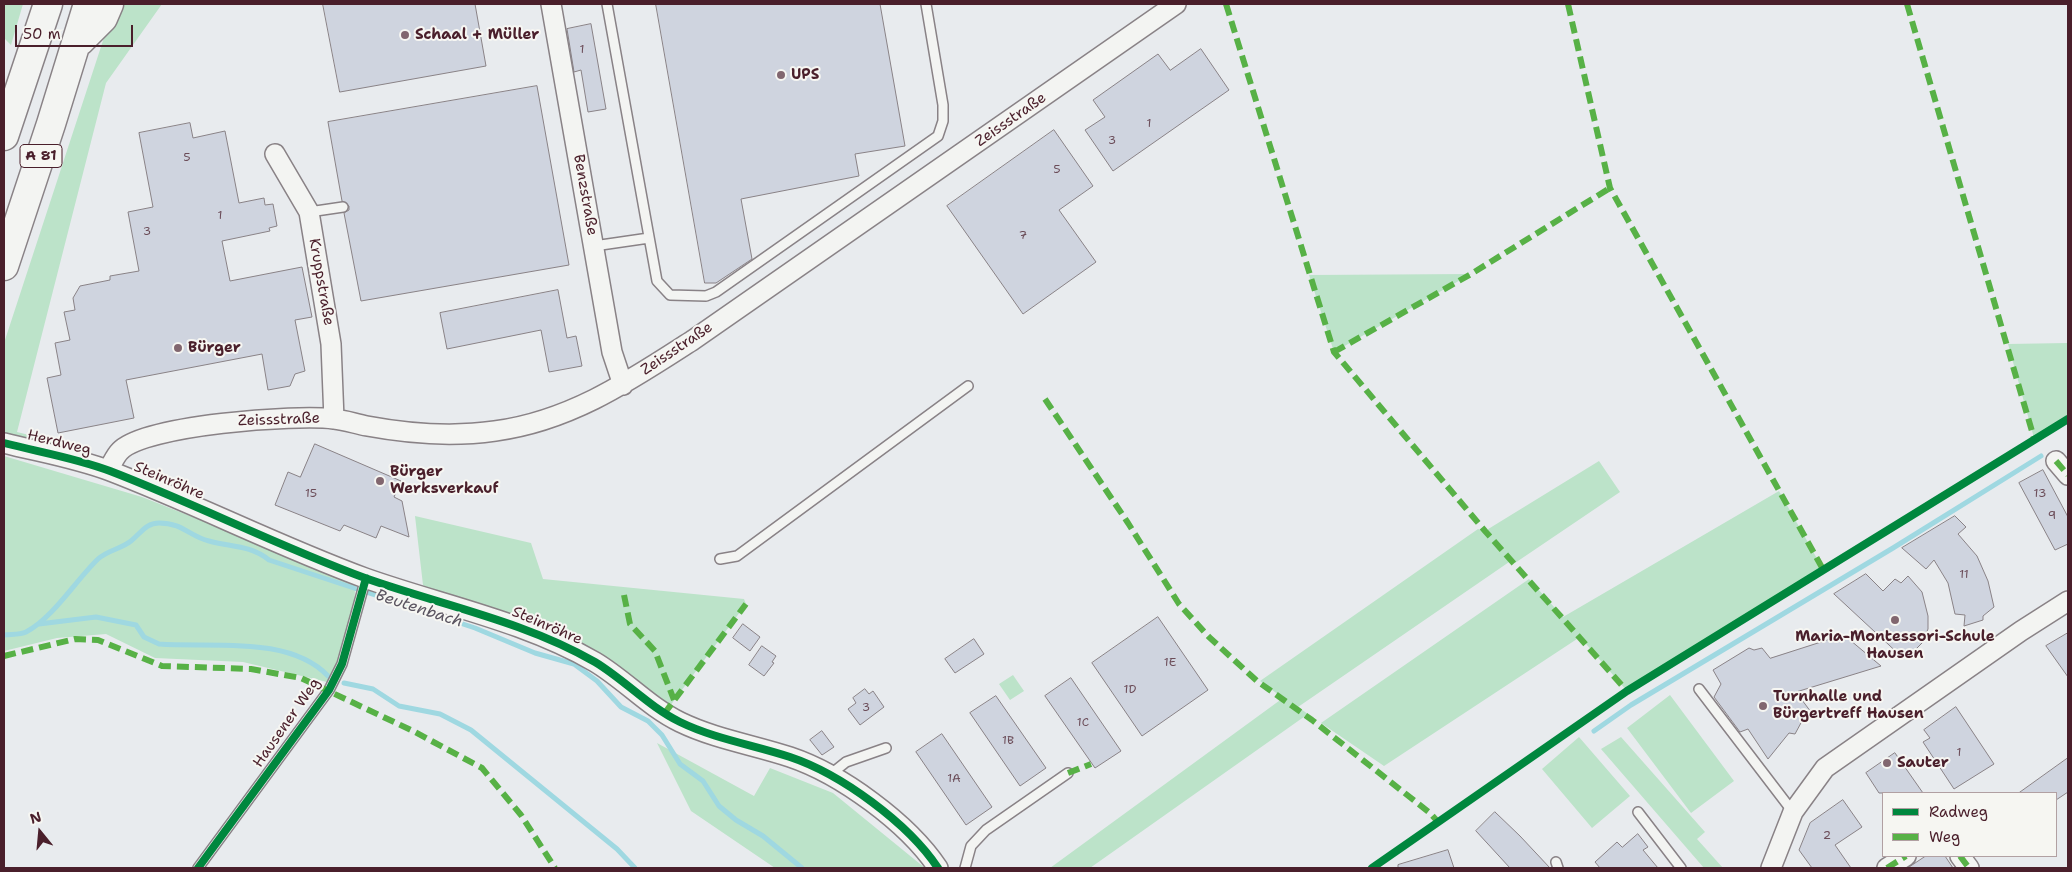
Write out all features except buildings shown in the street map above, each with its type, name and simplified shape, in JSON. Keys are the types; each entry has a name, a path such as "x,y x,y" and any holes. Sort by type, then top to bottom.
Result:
{"highway":[{"name":"A 81","path":"4,136 48,4"},
{"name":"A 81","path":"4,266 88,4"},
{"path":"75,46 103,18 109,4"}],"street":[{"name":"Benzstraße","path":"551,4 612,352 623,386"},
{"name":"Zeissstraße","path":"108,470 120,450 144,437 247,420 288,417 334,419 418,434 458,434 497,431 537,423 578,409 623,386 923,182 1176,4"},
{"name":"Kruppstraße","path":"275,154 309,212 331,344 335,400 334,419"},
{"name":"Herdweg","path":"4,443 108,470"},
{"path":"2056,460 2068,475"},
{"name":"Steinröhre","path":"108,470 365,582 506,624 546,639 596,663 664,714 682,723 791,757 831,774 851,787 908,834 938,868"},
{"path":"1771,868 1793,812 1825,768 2021,631 2068,601"},
{"path":"1887,868 1904,857"},
{"path":"1961,857 1969,868"}],"lane":[{"path":"607,4 657,281 661,288 670,295 706,296 716,292 938,136 943,121 943,105 926,4"},
{"path":"309,212 343,206"},
{"path":"594,246 649,238"},
{"path":"720,559 737,556 968,386"},
{"name":"Hausener Weg","path":"198,868 329,690 342,664 365,582"},
{"path":"1698,689 1793,812"},
{"path":"831,774 846,762 886,748"},
{"path":"965,868 971,846 986,830 1068,773"},
{"path":"1638,812 1681,868"}],"green space":[{"path":"4,4 23,4 11,45 4,38"},
{"path":"115,4 162,4 106,83 17,432 53,441 48,454 4,443 4,343"},
{"path":"1471,274 1334,352 1309,275"},
{"path":"2068,343 2068,419 2034,438 2008,344"},
{"path":"4,456 142,497 355,581 354,607 348,633 339,658 327,682 243,662 155,658 106,634 57,638 4,651"},
{"path":"1599,461 1620,492 1515,563 1512,560 1298,707 1308,714 1090,868 1050,868 1283,698 1260,681 1478,529 1485,531"},
{"path":"1779,491 1824,571 1627,691 1580,637 1384,766 1321,723 1529,579 1563,617"},
{"path":"415,516 531,543 543,579 744,599 746,604 664,714 598,659 435,593 423,585"},
{"path":"1013,675 1024,691 1010,700 999,684"},
{"path":"1670,695 1734,781 1691,813 1627,728"},
{"path":"1579,737 1630,796 1592,828 1542,769"},
{"path":"1621,737 1705,832 1697,839 1723,868 1704,868 1601,749"},
{"path":"657,743 754,796 770,768 833,793 925,868 775,868 691,811"}],"waterway":[{"path":"1594,731 1631,705 1893,548 2041,456"},
{"name":"Beutenbach","path":"4,635 24,633 36,626 46,618 98,559 127,544 147,527 154,523 174,525 202,539 247,549 269,560 475,628 535,653 574,664 597,681 621,707 648,721 662,735 680,764 703,781 719,806 736,820 763,836 802,868"},
{"path":"39,624 96,617 136,625 144,637 159,644 249,646 293,654 312,663 328,676"},
{"path":"344,683 373,689 399,706 440,714 471,730 617,849 635,868"}],"marked path":[{"path":"1226,4 1334,352 1485,531 1627,691"},
{"path":"1568,4 1610,188 1824,571"},
{"path":"1907,4 2034,438"},
{"path":"1334,352 1471,274 1610,188"},
{"path":"1045,399 1128,523 1179,604 1209,637 1257,681 1312,720 1430,813 1439,823"},
{"path":"2056,461 2068,475"},
{"path":"624,595 630,624 655,651 674,700"},
{"path":"664,714 746,604"},
{"path":"4,656 75,639 98,640 162,666 251,669 301,678 413,731 482,768 521,815 555,868"},
{"path":"1068,773 1091,764"},
{"path":"1887,868 1904,857"},
{"path":"1961,857 1969,868"}],"cycle path":[{"path":"1372,868 1627,691 2068,419"},
{"path":"4,443 97,466 333,566 394,588 540,635 595,662 658,709 680,722 721,737 790,757 830,775 872,802 891,818 925,851 938,868"},
{"path":"198,868 329,690 342,664 366,578"}],"place":[{"name":"Schaal + Müller","path":"405,35"},
{"name":"UPS","path":"781,75"},
{"name":"Bürger","path":"178,348"},
{"name":"Bürger Werksverkauf","path":"380,481"},
{"name":"Maria-Montessori-Schule Hausen","path":"1895,620"},
{"name":"Turnhalle und Bürgertreff Hausen","path":"1763,706"},
{"name":"Sauter","path":"1887,763"}]}
